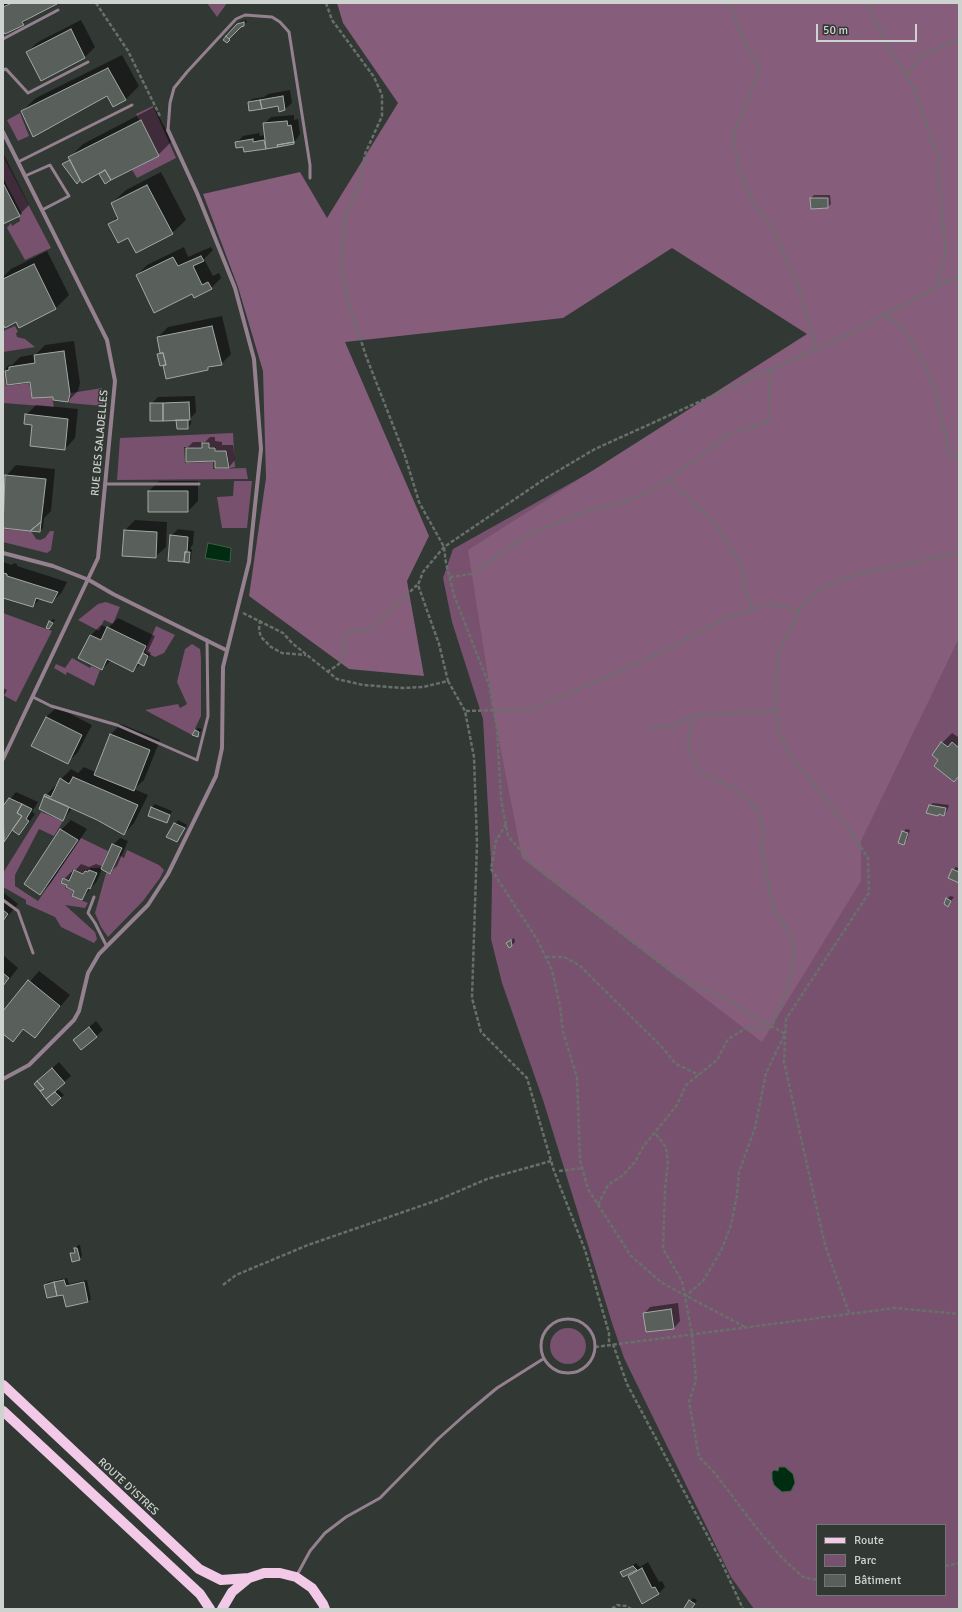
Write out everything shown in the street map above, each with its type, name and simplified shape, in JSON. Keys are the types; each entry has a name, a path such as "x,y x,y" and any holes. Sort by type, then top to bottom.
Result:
{"main road":[{"name":"ROUTE D'ISTRES","path":"3,1385 199,1569 221,1580 249,1578"},
{"path":"3,1411 200,1594 210,1609"},
{"path":"222,1609 232,1592 249,1578 264,1573 280,1572 296,1577 312,1588 325,1609"}],"street":[{"path":"3,1079 29,1065 74,1020 79,1011 88,973 106,945 148,905 168,874 216,776 222,748 223,667 249,562 261,449 254,359 235,288 197,193 168,130"},
{"name":"RUE DES SALADELLES","path":"3,132 107,340 115,381 98,558 33,698 5,748 3,759"},
{"path":"3,553 53,566 89,580 112,594 226,650"}],"lane":[{"path":"3,39 58,10"},
{"path":"168,130 170,103 174,88 187,72 236,19 245,15 272,17 280,22 289,32 310,165 310,178"},
{"path":"3,70 6,69 28,93 88,62"},
{"path":"18,162 132,106"},
{"path":"25,176 50,165 69,196 42,210"},
{"path":"105,484 199,484"},
{"path":"33,698 52,706 117,725 197,760 208,716 207,640"},
{"path":"94,897 88,913 96,923 106,945"},
{"path":"3,900 18,911 33,953"},
{"path":"566,1319 575,1320 590,1330 594,1338 595,1347 589,1364 574,1373 565,1373 556,1371 543,1359 541,1341 544,1333 554,1324 566,1319"},
{"path":"296,1577 310,1550 325,1532 380,1498 467,1413 497,1388 543,1359"}],"path":[{"path":"96,3 128,51 168,130"},
{"path":"729,3 743,40 760,68 732,136 739,169 752,200 773,229 799,288 816,349"},
{"path":"867,3 890,50 914,88 931,140 940,157 938,174 946,253 938,278 941,285"},
{"path":"327,4 332,20 374,77 382,95 382,116 365,154 360,183 345,216 341,265 348,301 366,356 400,442 420,502 444,547 454,595 489,685 497,730 501,799 508,836 534,866 672,973 720,996 785,1034"},
{"path":"906,76 920,56 959,40"},
{"path":"327,672 339,664 344,653 347,632 371,629 418,585 423,572 444,547 540,482 596,449 816,349 959,276"},
{"path":"885,315 904,329 925,364 935,389 949,452 959,461"},
{"path":"450,577 472,574 527,535 581,514 626,501 655,488 694,461 727,435 768,422 771,369"},
{"path":"670,481 716,525 727,540 731,550 742,567 745,588 753,609"},
{"path":"849,1313 825,1245 784,1062 785,1034 786,1019 869,893 868,858 849,828 790,755 778,731 775,686 779,652 800,610 816,591 838,580 872,570 959,553"},
{"path":"418,585 439,644 448,681 466,711 474,757 477,843 472,998 481,1032 527,1078 551,1161 585,1250 609,1334 609,1345"},
{"path":"466,711 533,709 660,653 728,617 770,604 800,610"},
{"path":"238,610 283,633 306,655 337,679 369,686 423,687 448,681"},
{"path":"260,620 259,630 261,637 272,647 282,653 306,655"},
{"path":"649,729 674,725 693,716 776,710"},
{"path":"693,716 688,746 700,773 734,788 756,807 764,830 762,847 774,911 791,936 794,955 788,987 772,1027"},
{"path":"506,824 496,841 491,869 523,917 552,970 560,1006 563,1032 577,1077 580,1160 588,1189 631,1256 662,1283 747,1328"},
{"path":"546,957 564,957 579,966 662,1047 676,1064 699,1075"},
{"path":"598,1205 608,1184 623,1175 635,1162 643,1148 656,1134 664,1120 677,1105 686,1085 717,1060 728,1039 745,1029 772,1027"},
{"path":"686,1296 702,1281 721,1252 731,1224 739,1172 755,1128 766,1073 785,1034"},
{"path":"656,1134 666,1147 668,1163 665,1189 663,1249 682,1281 692,1334 696,1380 689,1402 699,1457 714,1472 758,1530 782,1558 803,1577 816,1580"},
{"path":"223,1285 236,1275 308,1245 388,1216 438,1200 487,1179 551,1161"},
{"path":"559,1171 582,1168"},
{"path":"595,1347 895,1308 959,1314"},
{"path":"613,1344 627,1384 721,1561 743,1609"},
{"path":"946,1566 959,1563"},
{"path":"612,1609 617,1605 626,1606 631,1609"}],"green space":[{"path":"207,3 227,3 217,17"},
{"path":"153,106 176,158 137,178 132,170 159,156 141,119 139,120 136,114"},
{"path":"20,113 29,136 18,141 7,120"},
{"path":"3,156 51,248 25,260 7,228 11,223 12,226 20,221 19,216 22,214 3,178"},
{"path":"959,266 959,1609 754,1609 731,1577 624,1358 543,1100 502,983 491,939 492,879 483,719 452,622 443,578 453,549"},
{"path":"15,326 18,332 16,333 17,337 25,339 35,347 3,352 3,331"},
{"path":"3,367 6,386 29,383 32,398 52,397 54,407 3,403"},
{"path":"102,388 103,406 69,403 71,393"},
{"path":"233,433 235,467 230,468 227,451 216,450 216,447 209,447 209,442 202,443 201,447 184,447 185,463 213,462 213,469 246,468 248,479 117,480 120,438"},
{"path":"234,481 252,481 247,528 222,528 217,497 233,496"},
{"path":"3,529 31,531 36,539 40,540 45,538 50,531 54,531 51,550 47,553 3,542"},
{"path":"106,602 120,607 113,624 104,620 99,631 78,620 98,604"},
{"path":"3,613 52,631 16,702 3,695"},
{"path":"156,626 175,635 164,653 155,657 145,652"},
{"path":"192,644 200,649 201,716 192,735 145,710 178,704 180,708 187,704 177,682 185,649"},
{"path":"72,658 90,668 91,666 100,670 94,686 67,672 66,675 54,668 56,664 65,668"},
{"path":"41,812 63,821 54,836 39,829 15,875 15,886 38,901 81,838 108,851 101,868 90,868 87,871 84,870 83,873 73,869 68,880 63,877 60,883 66,885 65,888 73,891 71,896 88,903 85,908 65,905 95,932 97,939 94,943 61,927 55,917 26,904 26,900 3,887 3,873"},
{"path":"127,850 159,865 164,870 143,901 108,937 101,927 95,913 106,873 111,874 119,855 124,858"},
{"path":"572,1328 581,1333 585,1339 585,1353 581,1359 572,1364 564,1364 555,1359 551,1353 550,1342 555,1333 561,1329"}],"shaded area":[{"path":"337,3 959,3 959,638 861,841 861,881 762,1042 522,858 494,715 468,550 807,334 672,248 563,318 345,342 429,536 407,581 424,676 349,669 249,596 266,478 263,371 238,287 203,194 300,172 327,218 398,103 343,23"},
{"path":"208,543 231,548 230,562 205,558"},
{"path":"779,1467 785,1467 793,1474 795,1483 791,1491 782,1492 774,1485 772,1472 774,1470 778,1471"}],"building":[{"path":"12,3 57,4 22,22 24,25 5,34 3,31 3,7"},
{"path":"244,22 244,26 241,27 229,39 226,36 237,24"},
{"path":"71,29 85,58 41,81 26,52"},
{"path":"226,36 230,40 227,43 223,40"},
{"path":"108,68 126,100 113,107 107,96 33,137 21,111"},
{"path":"283,96 285,110 279,112 278,106 262,109 260,100"},
{"path":"260,100 262,109 249,111 248,102"},
{"path":"141,120 159,156 111,180 105,170 82,183 68,157"},
{"path":"287,121 288,126 291,125 294,142 277,145 278,147 266,149 263,123"},
{"path":"253,139 253,142 264,140 266,149 244,152 243,147 236,148 235,142"},
{"path":"294,142 294,144 278,147 277,145"},
{"path":"70,160 80,180 77,184 62,164"},
{"path":"105,170 111,180 105,184 99,174"},
{"path":"3,183 20,216 3,224"},
{"path":"147,185 173,234 136,253 128,238 118,243 108,224 118,219 111,203"},
{"path":"810,198 828,198 828,208 811,209"},
{"path":"201,256 204,261 193,266 202,285 208,282 212,289 194,298 192,294 154,313 136,275 173,257 178,266"},
{"path":"34,264 56,309 19,328 16,322 5,328 3,324 3,279"},
{"path":"212,326 222,365 208,367 208,370 166,379 163,365 166,365 163,353 160,353 157,337"},
{"path":"64,351 70,394 68,402 53,400 53,397 32,398 30,382 7,385 5,371 9,370 9,367 35,363 34,355"},
{"path":"163,353 166,365 160,366 157,354"},
{"path":"189,402 190,420 163,421 163,403"},
{"path":"150,403 163,403 163,421 150,421"},
{"path":"25,414 68,419 65,450 30,446 32,425 24,424"},
{"path":"176,420 188,420 188,429 177,429"},
{"path":"202,443 209,443 209,448 215,448 215,451 226,451 229,468 215,468 215,461 186,462 186,448 202,448"},
{"path":"5,475 46,479 41,522 30,531 3,528"},
{"path":"148,491 188,491 188,512 148,512"},
{"path":"41,522 40,532 30,531"},
{"path":"124,530 157,532 156,558 122,556"},
{"path":"170,535 188,537 187,552 185,552 184,562 168,561"},
{"path":"185,552 190,552 189,563 184,562"},
{"path":"3,573 7,574 7,576 58,592 52,603 36,598 33,607 3,598"},
{"path":"49,621 53,623 49,629 46,628"},
{"path":"107,627 146,646 133,672 107,659 102,670 78,658 90,635 101,640"},
{"path":"143,653 148,656 144,666 138,663"},
{"path":"46,717 82,735 68,764 31,746"},
{"path":"195,730 199,732 198,737 192,735"},
{"path":"110,734 150,750 134,791 94,775"},
{"path":"941,742 948,747 952,742 959,748 959,776 954,782 934,766 938,760 932,755"},
{"path":"73,777 138,805 124,835 97,820 44,796 45,794 51,797 60,778 69,784"},
{"path":"44,796 69,807 63,821 39,809"},
{"path":"9,798 22,804 17,813 22,816 4,842 3,806"},
{"path":"22,804 32,809 26,819 29,821 19,835 12,830 22,816 17,813"},
{"path":"929,805 946,808 944,816 926,813"},
{"path":"151,807 170,815 167,823 148,816"},
{"path":"174,823 185,828 177,842 166,837"},
{"path":"60,829 78,840 40,895 24,884"},
{"path":"902,831 908,833 904,845 898,843"},
{"path":"112,844 122,848 110,874 101,869"},
{"path":"952,869 959,872 959,883 948,878"},
{"path":"74,870 83,874 85,871 88,872 89,870 97,873 90,889 88,888 82,900 72,896 74,891 66,887 67,885 61,883 63,878 69,881"},
{"path":"946,898 951,901 948,907 944,904"},
{"path":"3,910 8,914 3,921"},
{"path":"511,940 512,946 509,948 506,943"},
{"path":"3,973 9,978 3,986"},
{"path":"28,980 60,1006 35,1038 23,1029 13,1042 3,1034 3,1011"},
{"path":"89,1027 97,1037 81,1050 73,1040"},
{"path":"52,1068 65,1083 46,1099 40,1091 44,1089 37,1081"},
{"path":"37,1081 44,1089 40,1091 34,1084"},
{"path":"55,1092 61,1098 52,1106 46,1099"},
{"path":"74,1248 77,1248 80,1260 72,1262 70,1253 75,1253"},
{"path":"64,1280 66,1286 84,1282 88,1302 66,1307 63,1295 57,1296 54,1282"},
{"path":"54,1282 57,1296 47,1298 44,1285"},
{"path":"671,1309 674,1329 646,1332 643,1313"},
{"path":"633,1566 637,1570 623,1577 620,1572"},
{"path":"642,1568 652,1588 655,1587 659,1594 642,1604 628,1576"},
{"path":"689,1600 695,1604 691,1609 685,1609 684,1608"}]}
